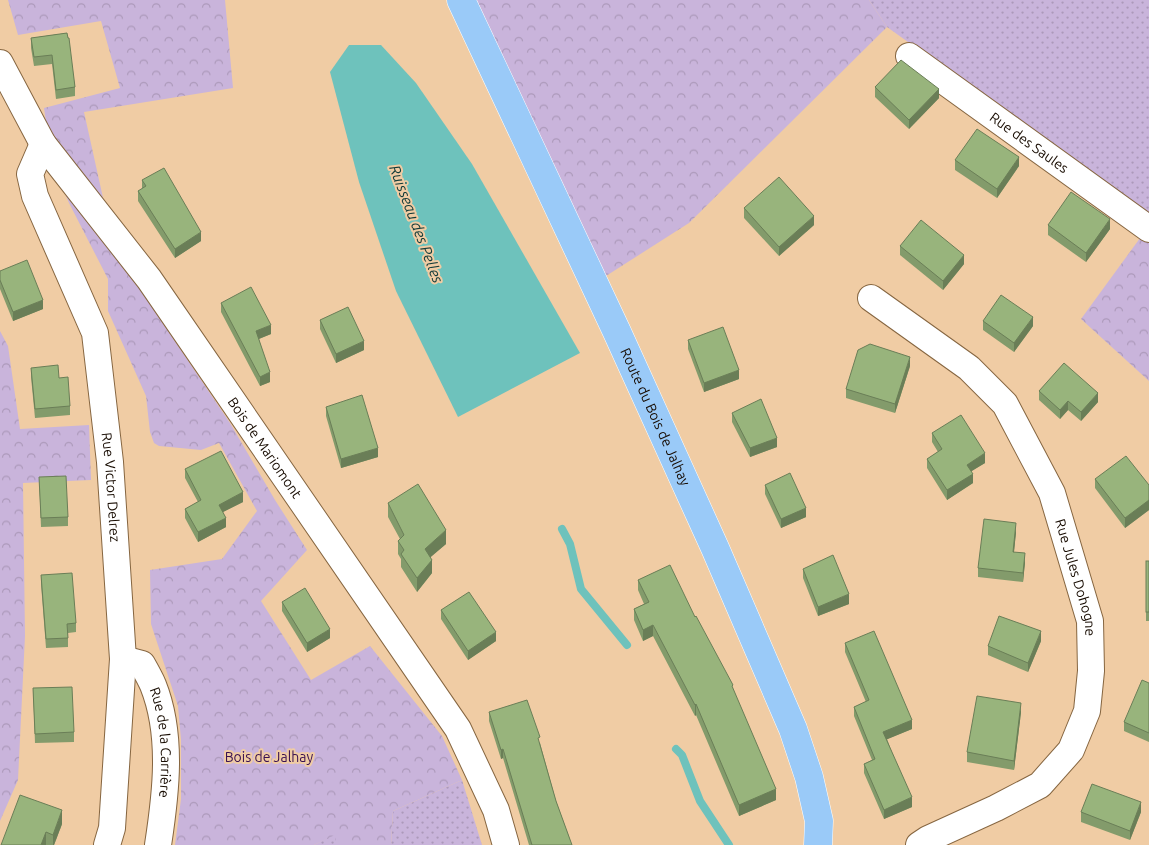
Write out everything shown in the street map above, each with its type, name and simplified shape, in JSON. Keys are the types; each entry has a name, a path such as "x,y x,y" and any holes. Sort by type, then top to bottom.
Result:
{"main road":[{"name":"Route du Bois de Jalhay","path":"461,0 617,332 719,557 793,729 809,777 819,821 818,845"}],"street":[{"name":"Rue des Saules","path":"909,56 1149,229"},
{"name":"Bois de Mariomont","path":"0,63 43,144 149,280 458,729 496,810 506,845"},
{"name":"Rue Victor Delrez","path":"43,144 30,174 35,196 95,333 110,462 123,659 112,828 106,845"},
{"name":"Rue Jules Dohogne","path":"871,298 969,368 1005,404 1052,493 1090,621 1092,671 1087,711 1071,750 1040,785 919,845"},
{"name":"Rue de la Carrière","path":"123,659 142,664 153,685 162,720 166,765 163,813 158,845"}],"green space":[{"name":"Bois de Jalhay","path":"8,0 225,0 233,88 84,112 115,252 230,423 307,550 261,601 311,680 370,646 442,736 462,780 393,811 391,845 335,845 335,835 314,845 175,845 181,799 181,740 178,706 151,624 150,570 222,559 257,511 219,443 201,450 159,446 154,443 150,432 146,396 108,311 108,279 69,203 52,162 44,108 120,88 101,21 18,35"},
{"path":"462,0 869,0 887,27 689,223 595,283"},
{"path":"869,0 1149,0 1149,214 887,27"},
{"path":"1143,234 1149,239 1149,381 1081,319"},
{"path":"0,331 8,346 20,429 89,425 91,480 23,483 25,636 18,780 0,821"},
{"path":"462,780 482,845 391,845 393,811"},
{"path":"335,834 335,845 314,845"}],"water":[{"path":"349,45 381,45 416,83 472,164 580,353 458,417 396,291 359,182 330,72"}],"building":[{"path":"67,33 75,87 56,90 52,55 34,57 31,38"},
{"path":"901,60 939,89 909,120 875,87"},
{"path":"977,129 1019,157 997,189 955,160"},
{"path":"164,168 201,232 175,249 138,191 146,186 142,180"},
{"path":"779,177 814,216 779,247 744,208"},
{"path":"1071,192 1110,219 1086,253 1048,225"},
{"path":"921,220 964,255 943,281 900,246"},
{"path":"27,260 43,300 13,312 0,280 0,271"},
{"path":"251,287 271,325 256,331 270,372 260,377 221,303"},
{"path":"1001,295 1033,317 1014,343 983,321"},
{"path":"348,307 364,341 336,354 320,320"},
{"path":"723,327 739,370 704,383 688,340"},
{"path":"870,344 910,357 895,404 846,389 858,350"},
{"path":"1064,363 1098,393 1081,412 1068,401 1060,410 1039,391"},
{"path":"58,365 59,378 68,377 70,406 35,409 31,368"},
{"path":"362,395 378,448 341,459 326,407"},
{"path":"761,399 777,438 750,448 732,413"},
{"path":"961,415 985,453 967,465 973,474 947,490 927,459 942,449 932,433"},
{"path":"221,451 243,492 219,505 226,518 198,532 185,509 201,500 185,469"},
{"path":"1126,456 1149,485 1149,500 1125,518 1095,479"},
{"path":"790,473 806,508 781,519 765,485"},
{"path":"66,476 68,517 41,518 39,477"},
{"path":"418,484 446,530 425,549 432,560 417,578 401,554 404,550 398,541 404,535 388,503"},
{"path":"984,519 1016,523 1013,552 1025,553 1023,573 978,568"},
{"path":"833,555 849,594 818,607 803,569"},
{"path":"1146,561 1149,561 1149,612 1146,612"},
{"path":"670,565 695,617 733,685 776,789 739,805 696,704 653,625 643,630 634,609 649,602 638,580"},
{"path":"72,573 76,623 67,624 68,638 46,639 41,575"},
{"path":"305,588 330,629 307,643 282,602"},
{"path":"469,592 496,632 468,651 441,610"},
{"path":"999,616 1041,631 1028,663 988,646"},
{"path":"874,631 912,720 883,732 912,797 884,810 864,764 875,759 854,707 869,700 845,643"},
{"path":"1142,680 1149,683 1149,733 1124,722"},
{"path":"72,687 74,732 35,734 33,688"},
{"path":"977,696 1021,703 1014,761 967,752"},
{"path":"527,700 540,737 538,738 556,801 572,845 532,845 503,749 501,750 489,712"},
{"path":"1092,784 1141,802 1130,831 1081,812"},
{"path":"20,795 62,810 53,835 46,832 41,845 1,845"}],"waterway":[{"name":"Ruisseau des Pelles","path":"562,529 570,544 581,589 627,645"},
{"name":"Ruisseau des Pelles","path":"676,749 682,755 700,801 729,845"}]}
